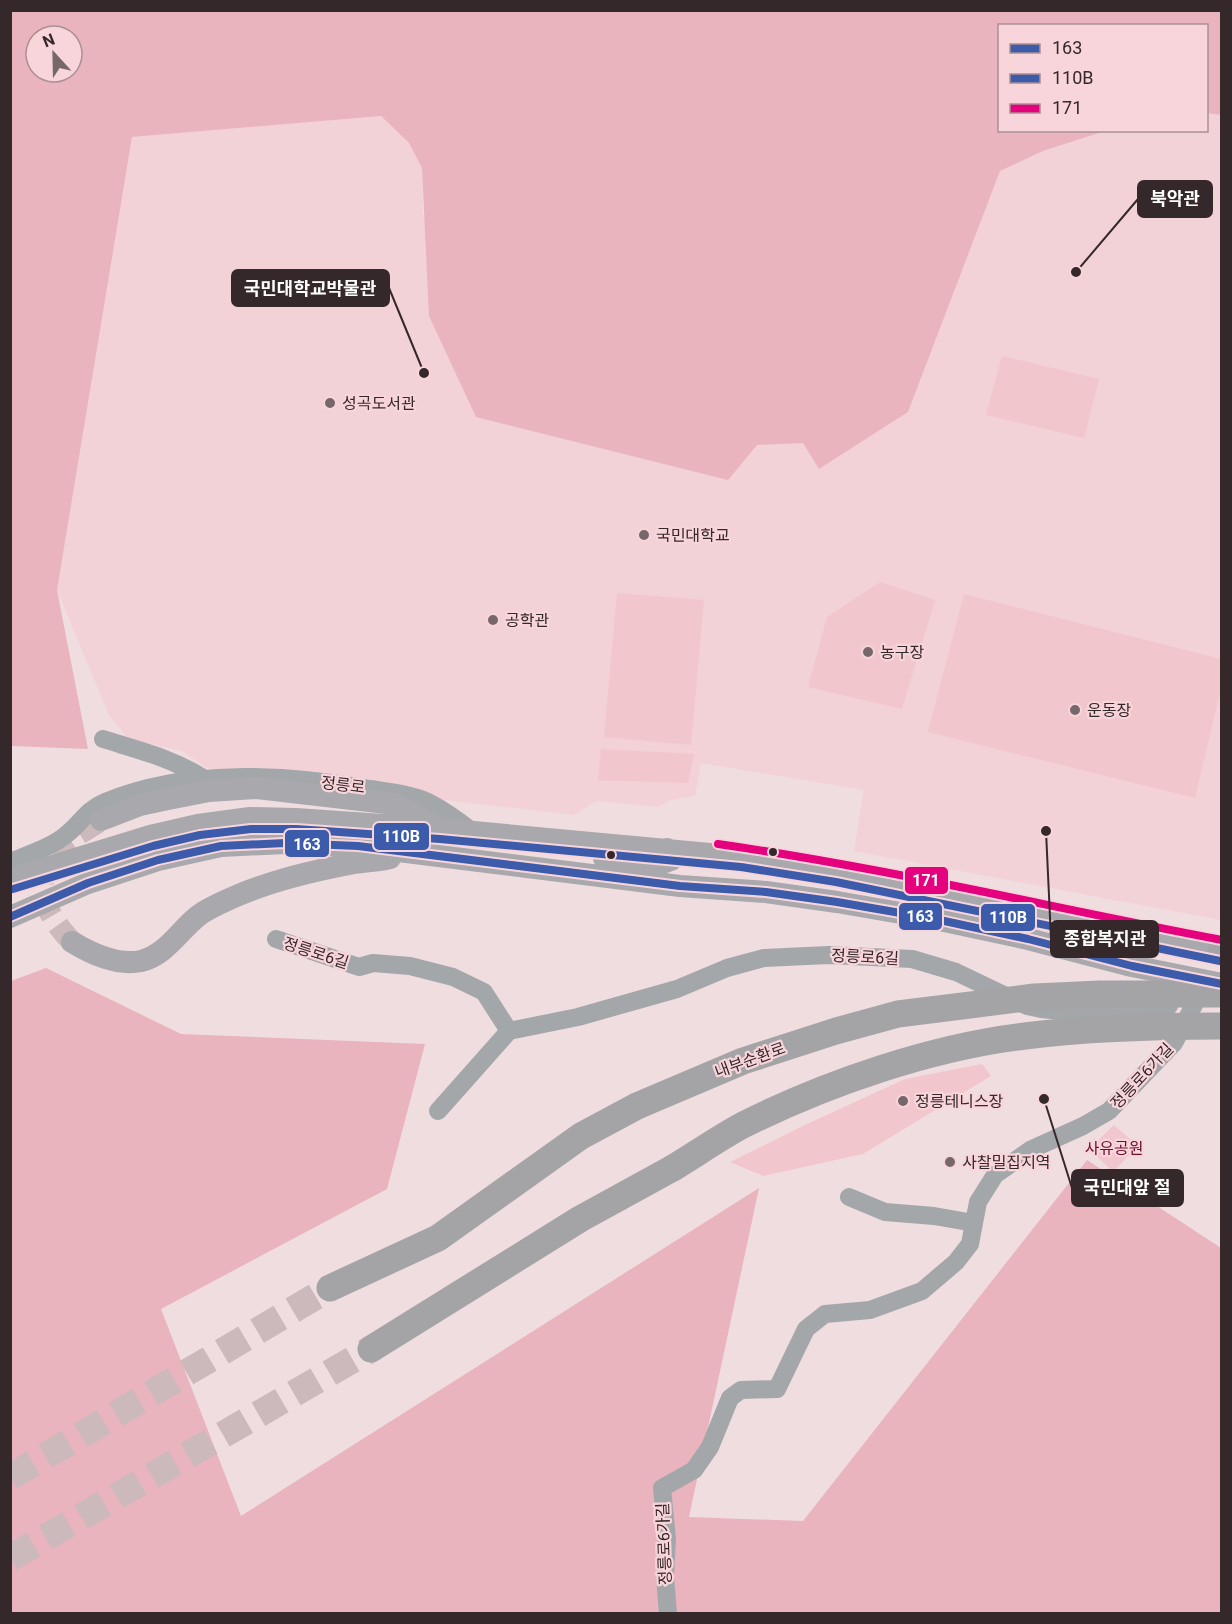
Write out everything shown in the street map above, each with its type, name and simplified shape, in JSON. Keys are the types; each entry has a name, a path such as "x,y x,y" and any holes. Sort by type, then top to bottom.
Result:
{"highway":[{"name":"내부순환로","path":"330,1288 438,1238 581,1136 637,1106 743,1061 898,1014 1034,997 1100,994 1221,994"},
{"path":"371,1349 580,1219 673,1168 742,1126 799,1100 909,1061 1023,1036 1105,1029 1221,1026"}],"main road":[{"path":"101,820 168,799 209,791 257,788 394,804 441,829"},
{"path":"10,879 150,836 198,825 240,819 296,819 441,829 733,856 838,872 1153,939 1221,950"},
{"path":"10,917 88,883 158,860 221,846 285,843 358,846 680,886 766,892 837,902 1017,936 1132,966 1221,984"},
{"path":"514,866 553,852 657,865 671,860 671,853 667,849"},
{"path":"72,942 112,960 140,961 165,950 200,915 233,897 296,875 357,862 386,859 409,852"}],"street":[{"name":"정릉로","path":"103,739 162,756 203,778"},
{"name":"정릉로","path":"10,862 45,847 67,834 89,810 105,802 172,783 203,778 300,780 394,793 426,801 449,813 473,832"},
{"name":"정릉로6길","path":"276,939 359,967 373,963 410,966 453,977 484,992 509,1031 578,1017 676,989 726,968 764,958 829,955 912,959 956,972 1027,1006 1041,1010 1194,1005 1221,1001"},
{"name":"정릉로6가길","path":"669,1614 665,1576 667,1539 662,1488 694,1470 710,1447 730,1398 741,1390 777,1389 806,1329 825,1314 870,1310 922,1291 956,1262 969,1244 978,1202 995,1175 1030,1150 1083,1126 1109,1111 1174,1043 1194,1005"},
{"path":"438,1111 509,1031"},
{"path":"849,1197 885,1212 934,1216 974,1223"}],"shaded area":[{"path":"11,10 1221,11 1221,115 1208,113 1208,24 998,24 998,132 1102,132 1043,151 1000,171 908,412 819,469 803,443 757,445 728,480 476,417 429,316 422,168 409,143 381,116 132,137 57,590 88,749 11,746"},
{"name":"국민대학교","path":"1208,113 1221,115 1221,920 854,851 864,790 701,763 695,796 671,800 659,807 596,801 574,815 214,773 182,751 128,739 109,715 57,590 132,137 380,116 409,143 422,168 423,215 756,445 803,442 819,469 908,412 1000,171 1043,151 1102,132 1208,132"},
{"path":"46,968 181,1034 425,1044 387,1189 161,1309 241,1516 759,1188 689,1517 803,1521 1087,1160 1221,1248 1221,1613 11,1614 11,981"}],"green space":[{"path":"1002,356 1099,379 1084,438 986,415"},
{"name":"농구장","path":"880,582 935,600 902,709 808,687 827,617"},
{"path":"617,593 704,600 691,745 604,737"},
{"name":"운동장","path":"964,594 1221,659 1221,688 1195,798 928,732"},
{"path":"601,749 694,754 688,783 598,780"},
{"name":"정릉테니스장","path":"982,1064 991,1076 863,1154 763,1176 730,1162 905,1079"},
{"name":"사유공원","path":"1114,1125 1138,1146 1113,1172 1089,1149"}],"tunnel":[{"path":"72,942 51,914 46,904 42,882 45,870 55,853 101,820"},
{"path":"10,1477 330,1288"},
{"path":"10,1558 371,1349"}],"transit line":[{"name":"110B","path":"13,889 153,846 200,835 251,829 296,829 440,839 741,867 836,882 1220,961"},
{"name":"163","path":"10,917 88,883 158,860 221,846 285,843 358,846 680,886 766,892 837,902 935,919 1028,939 1132,966 1222,984"},
{"name":"171","path":"718,844 907,876 1222,940"}],"place":[{"name":"북악관","path":"1076,272"},
{"name":"국민대학교박물관","path":"424,373"},
{"name":"성곡도서관","path":"330,403"},
{"name":"국민대학교","path":"644,535"},
{"name":"공학관","path":"493,620"},
{"name":"농구장","path":"868,652"},
{"name":"운동장","path":"1075,710"},
{"name":"종합복지관","path":"1046,831"},
{"name":"국민대앞 절","path":"1044,1099"},
{"name":"정릉테니스장","path":"903,1101"},
{"name":"사찰밀집지역","path":"950,1162"}]}
